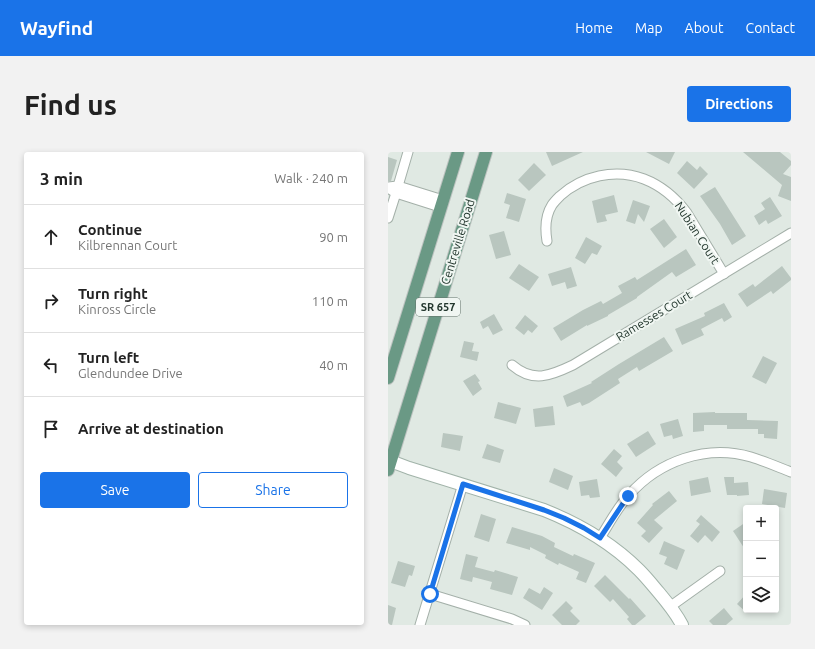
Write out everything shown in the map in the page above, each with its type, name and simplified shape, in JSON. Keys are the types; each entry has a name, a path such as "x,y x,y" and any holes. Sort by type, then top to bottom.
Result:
{"main road":[{"name":"SR 657","path":"388,378 458,152"},
{"name":"Centreville Road","path":"389,464 486,152"}],"street":[{"path":"388,218 392,188 408,152"},
{"name":"Nubian Court","path":"547,241 546,226 548,214 554,202 566,192 579,183 599,176 621,174 632,176 642,178 658,186 672,195 680,203 687,212 724,274"},
{"path":"392,188 441,204"},
{"name":"Ramesses Court","path":"512,365 519,371 528,375 546,376 573,365 791,233"},
{"path":"600,538 628,496 642,482 658,470 688,457 700,454 726,452 751,457 791,472"},
{"path":"389,464 409,468 463,484 544,510 584,528 600,538 639,570 671,606 682,625"},
{"path":"420,625 463,484"},
{"path":"671,606 720,572"},
{"path":"430,594 512,619 525,625"}],"building":[{"path":"546,152 583,152 552,166"},
{"path":"646,152 675,152 669,164"},
{"path":"743,152 780,152 791,161 791,165 783,174 791,177 791,201 778,196 782,185"},
{"path":"388,157 397,160 391,181 388,181"},
{"path":"687,161 697,170 700,166 708,174 694,189 677,173"},
{"path":"534,163 546,175 529,191 518,180"},
{"path":"715,187 746,236 732,245 720,224 700,196"},
{"path":"507,193 526,199 519,222 506,218 510,205 504,203"},
{"path":"614,195 618,212 605,215 607,221 597,223 592,201"},
{"path":"770,197 782,216 768,224 766,220 759,225 754,216 765,209 761,203"},
{"path":"633,200 650,206 644,222 638,214 635,224 626,221"},
{"path":"664,219 677,237 664,248 650,229"},
{"path":"504,231 511,255 496,259 489,235"},
{"path":"586,237 602,246 597,255 592,253 585,264 575,258"},
{"path":"686,249 696,265 676,277 672,272 637,298 608,316 587,325 561,341 553,328 583,310 601,301 603,304 622,293 618,286 635,277 637,280"},
{"path":"519,264 539,277 529,291 509,278"},
{"path":"782,266 791,280 773,294 771,291 747,307 738,294 753,284 755,287"},
{"path":"571,267 577,286 567,289 565,282 552,286 548,274"},
{"path":"724,303 732,317 724,322 722,318 701,329 704,335 682,345 675,329 705,316 704,313"},
{"path":"494,314 503,330 493,335 488,326 483,329 480,322"},
{"path":"525,315 538,326 532,333 528,330 524,335 515,328"},
{"path":"664,337 673,351 639,371 637,367 618,379 620,383 589,403 582,406 580,402 567,407 563,396 592,383 591,382 619,364"},
{"path":"464,341 474,343 472,351 479,352 477,361 460,357"},
{"path":"763,356 777,363 766,384 752,377"},
{"path":"475,374 480,381 478,382 482,389 473,396 463,381"},
{"path":"498,402 521,408 516,424 494,418"},
{"path":"553,406 555,425 535,427 533,409"},
{"path":"693,413 747,413 747,420 778,421 777,439 764,438 764,434 758,434 758,429 727,429 727,425 704,425 704,431 693,432"},
{"path":"678,419 683,436 673,439 672,435 664,437 660,424"},
{"path":"648,431 656,444 636,457 627,444"},
{"path":"443,433 463,436 460,451 441,447"},
{"path":"487,444 504,450 500,463 482,458"},
{"path":"614,449 622,456 617,462 623,468 616,477 601,464"},
{"path":"554,468 573,476 568,490 549,482"},
{"path":"708,477 711,492 691,496 689,481"},
{"path":"724,477 734,477 734,483 748,482 749,495 727,495"},
{"path":"597,479 600,497 590,498 589,495 581,496 579,482"},
{"path":"764,489 787,493 785,508 779,507 779,505 762,504"},
{"path":"669,491 677,501 654,520 663,528 649,543 641,536 646,531 637,523 653,505 652,504"},
{"path":"481,514 496,519 489,542 474,537"},
{"path":"701,515 720,532 712,542 705,535 698,543 690,536 700,524 696,521"},
{"path":"743,524 743,546 733,531"},
{"path":"512,527 542,536 555,543 554,547 573,556 574,554 595,563 586,583 576,579 579,572 559,563 558,565 545,558 546,555 530,547 530,550 506,543"},
{"path":"664,541 685,550 677,570 664,564 667,557 659,554"},
{"path":"466,554 478,557 475,567 494,572 495,570 518,577 512,595 490,589 492,582 473,577 472,582 460,579"},
{"path":"398,561 415,566 412,576 409,575 405,587 391,583"},
{"path":"605,575 629,599 630,598 646,616 635,625 632,625 627,619 629,617 613,599 610,602 594,586"},
{"path":"544,587 553,593 542,610 523,598 529,588 540,594"},
{"path":"743,597 743,609 737,604"},
{"path":"566,601 573,608 570,611 580,621 576,625 562,625 552,615"},
{"path":"388,605 396,608 392,625 388,625"},
{"path":"724,608 733,619 726,625 713,625 709,621"}],"route":[{"path":"430,594 463,484 544,510 564,518 600,538 628,496"}]}
